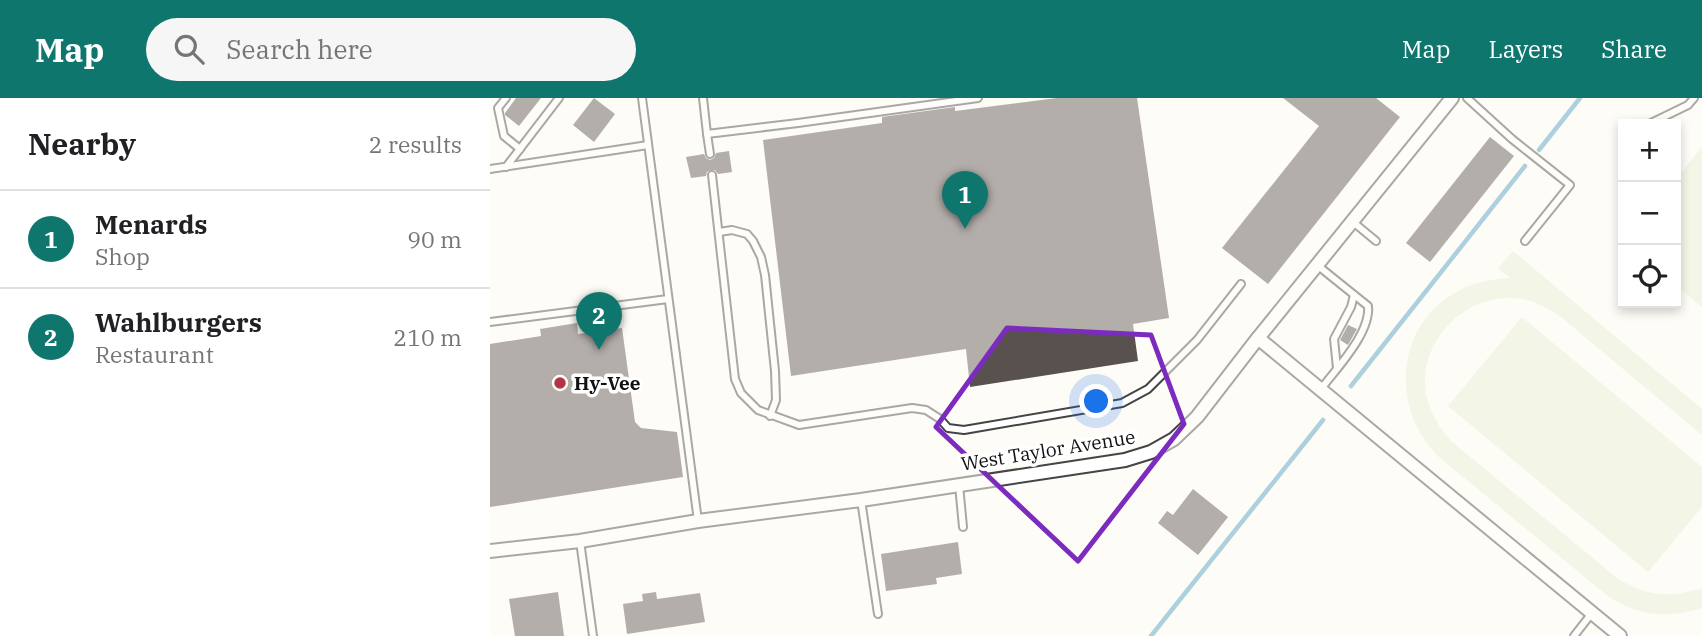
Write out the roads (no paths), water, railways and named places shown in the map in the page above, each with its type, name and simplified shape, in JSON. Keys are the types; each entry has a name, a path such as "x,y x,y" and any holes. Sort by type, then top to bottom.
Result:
{"street":[{"name":"West Taylor Avenue","path":"490,551 580,541 698,521 861,500 1125,460 1151,452 1174,439 1197,417 1353,222 1445,101"},
{"path":"1258,338 1620,636"}],"lane":[{"path":"506,98 498,108 504,136 520,149"},
{"path":"506,167 559,98"},
{"path":"642,98 698,521"},
{"path":"703,98 710,154"},
{"path":"707,134 978,98"},
{"path":"1467,98 1512,139 1570,185 1525,241"},
{"path":"1659,119 1688,105 1694,98"},
{"path":"490,169 648,145"},
{"path":"712,175 735,379 741,393 758,410 799,425 912,408 926,410 948,428 964,430 1122,403 1148,389 1197,340 1241,284"},
{"path":"1353,222 1376,241"},
{"path":"719,232 732,230 747,234 761,257 775,380 776,400 770,416"},
{"path":"1317,265 1368,306 1369,314 1351,349 1321,389"},
{"path":"1337,368 1334,339 1351,307 1354,295"},
{"path":"490,322 668,299"},
{"path":"959,485 963,527"},
{"path":"861,500 878,614"},
{"path":"580,541 593,636"},
{"path":"1574,636 1592,613"}],"waterway":[{"path":"1539,150 1580,98"},
{"path":"1351,386 1525,166"},
{"path":"1151,636 1323,420"}],"place":[{"name":"Menards","path":"965,229"},
{"name":"Wahlburgers","path":"599,350"},
{"name":"Hy-Vee","path":"560,383"}]}
